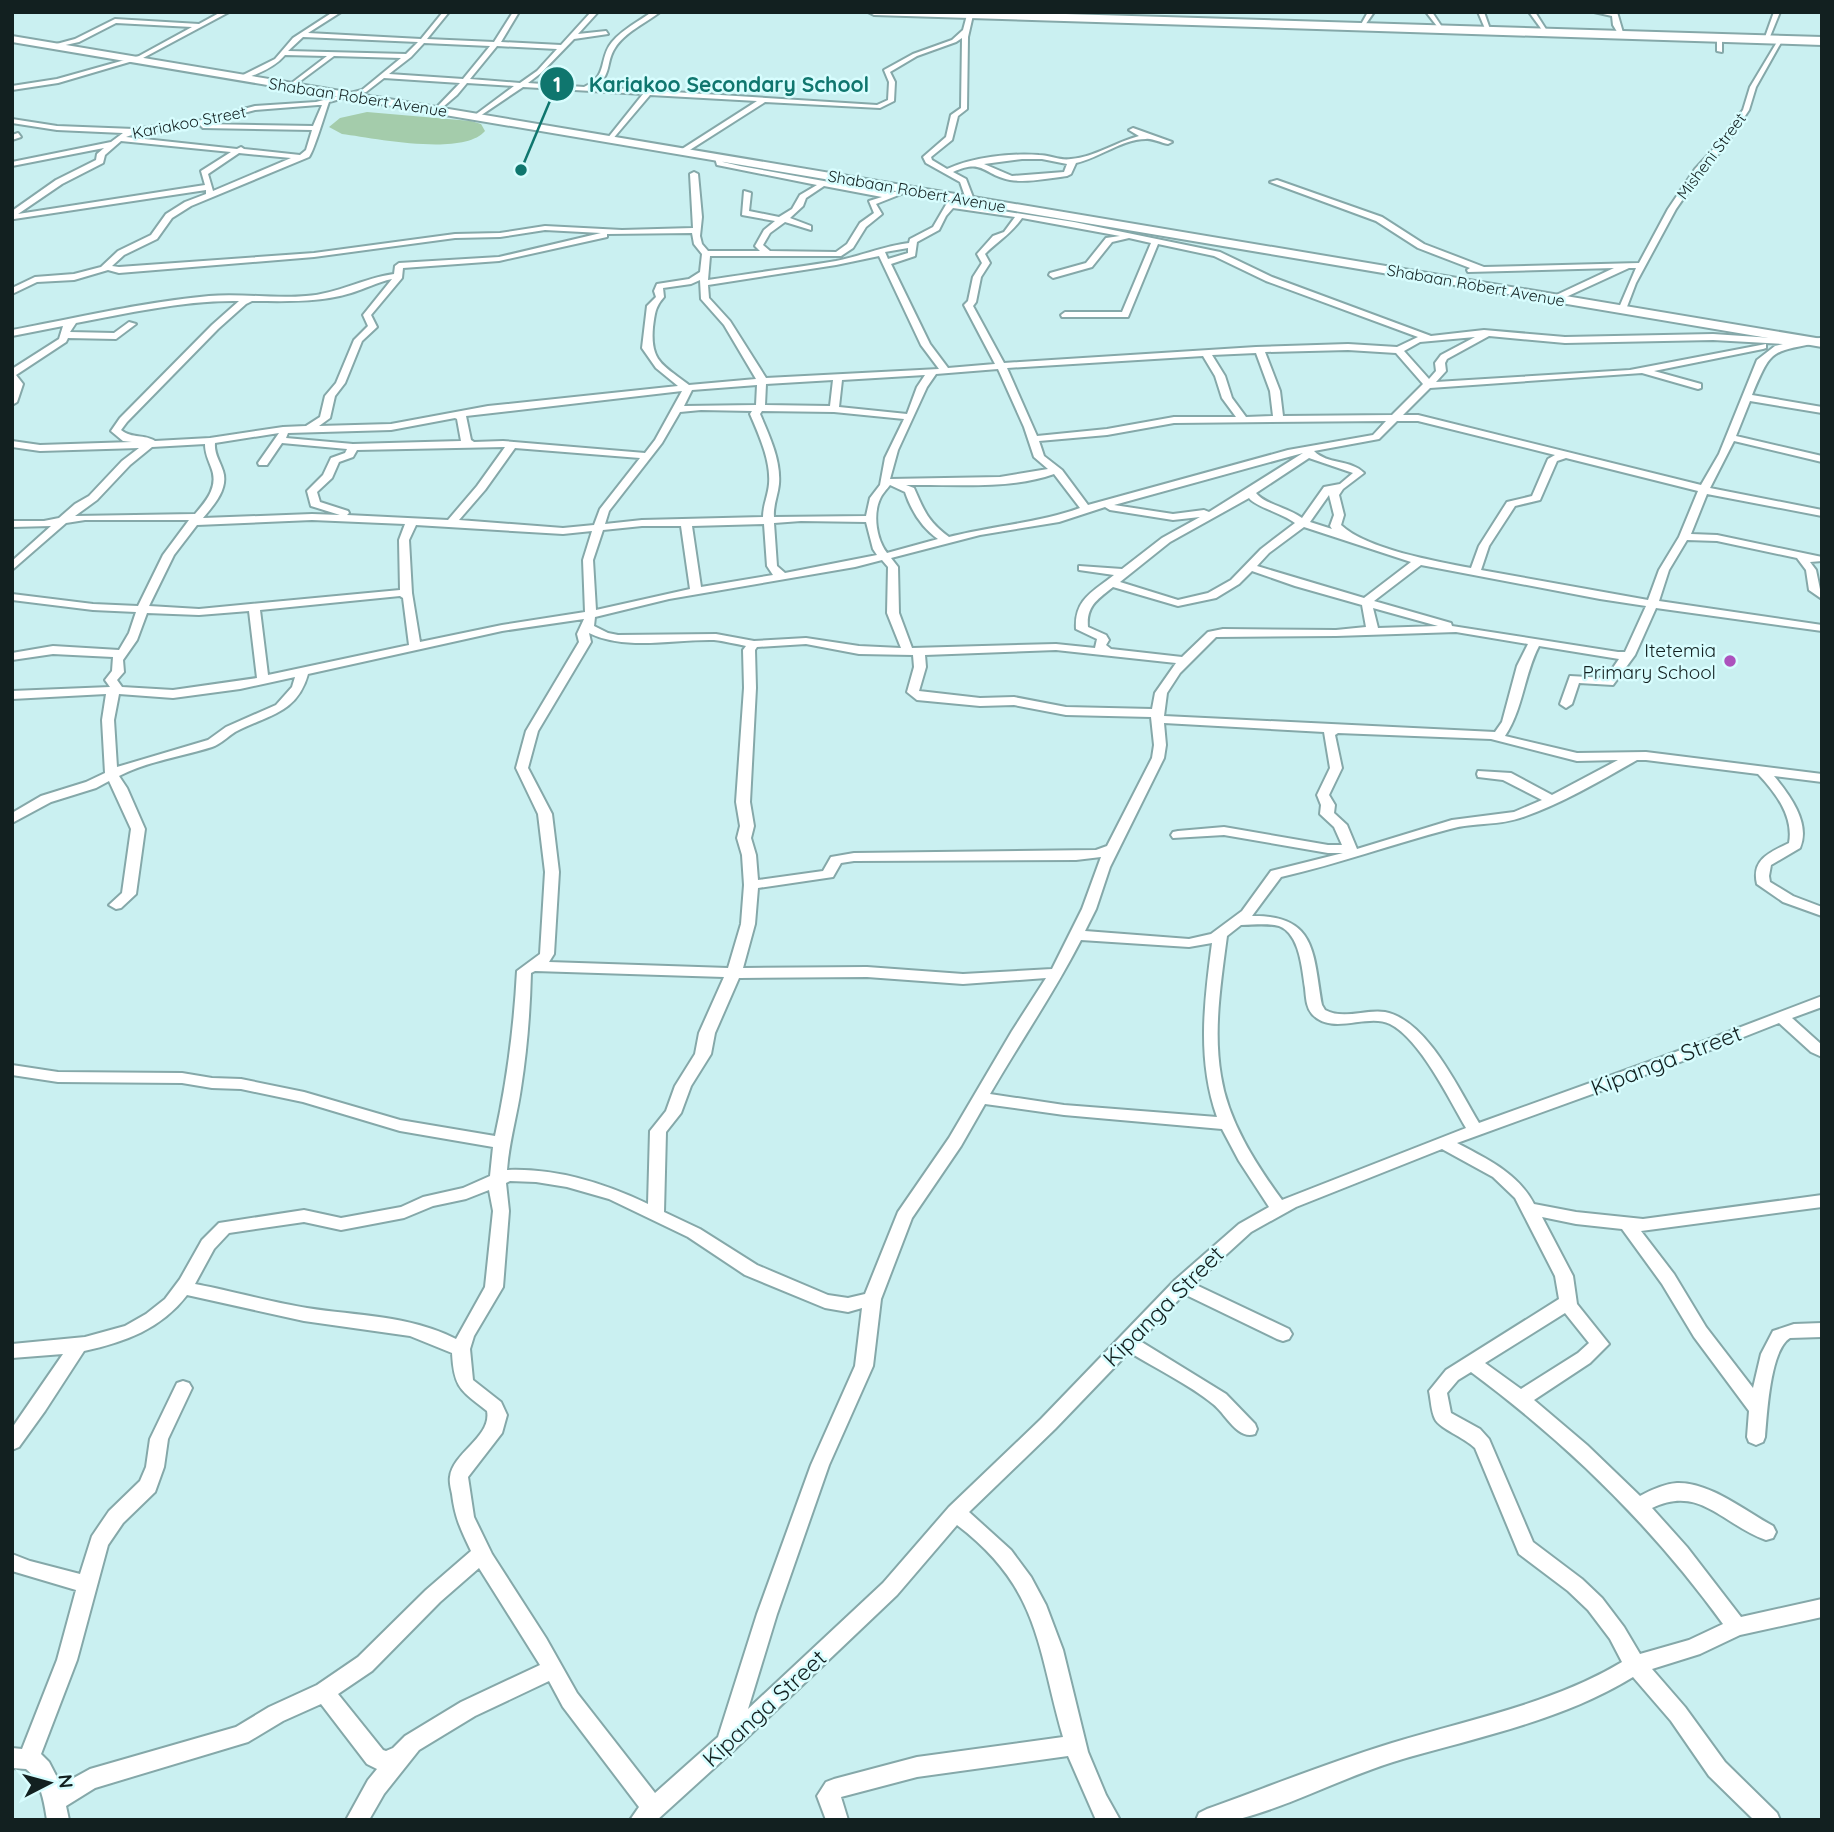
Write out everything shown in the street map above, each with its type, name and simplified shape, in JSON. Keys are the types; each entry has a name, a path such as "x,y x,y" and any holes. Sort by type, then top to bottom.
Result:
{"highway":[{"path":"874,12 1051,15 1622,35 1719,44 1766,39 1822,41"}],"street":[{"path":"12,88 58,81 132,60 202,27 226,12"},
{"path":"240,78 256,73 277,60 301,35 338,12"},
{"path":"351,96 364,91 409,56 446,12"},
{"path":"437,110 497,44 516,12"},
{"path":"477,116 520,85 564,47 596,12"},
{"path":"583,89 592,86 607,72 611,47 639,22 657,12"},
{"path":"1361,27 1371,12"},
{"path":"1429,12 1442,29"},
{"path":"1481,12 1489,31"},
{"path":"1532,12 1547,33"},
{"path":"1597,12 1614,14 1622,35"},
{"path":"1766,39 1777,12"},
{"path":"970,15 966,31 964,109 956,115 949,138 927,157 931,163 964,183 970,200"},
{"path":"52,46 77,41 113,21 202,27"},
{"path":"382,76 866,108 885,106 891,102 892,83 886,71 915,55 954,41 966,31"},
{"path":"571,37 606,33"},
{"path":"301,35 564,47"},
{"name":"Shabaan Robert Avenue","path":"12,39 910,189 954,201 970,200 1365,265 1809,342"},
{"name":"Misheni Street","path":"1622,310 1642,265 1689,184 1721,146 1746,110 1753,87 1780,39"},
{"path":"282,53 409,56"},
{"path":"291,86 331,56"},
{"path":"611,139 647,93"},
{"name":"Kariakoo Street","path":"12,214 58,182 100,162 101,154 136,131 184,125 255,108 303,106 351,96"},
{"path":"685,151 762,101"},
{"path":"108,268 121,253 154,237 171,214 210,190 301,157 310,151 311,141 326,103"},
{"path":"12,121 43,127 101,132 136,131"},
{"path":"184,125 317,128"},
{"path":"1133,130 1144,136 1168,142"},
{"path":"101,132 117,141"},
{"path":"948,171 957,166 1014,156 1074,161 1096,156 1121,143 1144,136"},
{"path":"12,164 117,141 241,149 301,157"},
{"path":"210,190 204,173 241,149"},
{"path":"719,158 720,163 740,168 893,196"},
{"path":"977,164 1010,177 1027,178 1067,174 1074,161"},
{"path":"694,174 696,230 698,244 705,253 705,299 727,323 760,373 762,403 755,414 766,439 773,468 769,520 772,569 782,576"},
{"path":"767,253 759,248 759,241 767,230 800,206 805,195 819,188 823,182"},
{"path":"1274,182 1379,219 1421,246 1480,269"},
{"path":"705,253 827,255 845,251 863,225 878,214 872,203 910,189"},
{"path":"12,214 210,190"},
{"path":"747,193 745,213 781,219 808,228"},
{"path":"688,389 659,366 647,348 651,306 660,297 660,286 704,278 825,265 911,245 936,228 954,201 1217,254 1269,279 1429,339"},
{"path":"1020,216 1007,234 996,238 981,254 986,263 978,277 972,302 968,305 978,330 991,346 1001,366 1033,439 1038,457 1056,470 1086,509"},
{"path":"12,279 74,277 108,268 119,270 314,255 455,236 500,235 545,228 622,232 696,230"},
{"path":"308,428 325,418 330,396 337,389 358,340 373,327 367,315 399,276 399,266 499,259 622,232"},
{"path":"1053,275 1089,265 1108,240 1141,237"},
{"path":"1066,315 1125,314 1156,240"},
{"path":"887,262 912,254 911,245"},
{"path":"881,252 926,345 946,371"},
{"path":"1555,299 1630,265"},
{"path":"1459,271 1642,265"},
{"path":"12,333 173,303 220,298 306,299 399,276"},
{"path":"12,290 39,279"},
{"path":"150,444 150,440 126,439 116,430 215,327 243,302 252,298"},
{"path":"12,402 18,384 12,374 63,340 67,326 73,321"},
{"path":"65,335 113,336 132,324"},
{"path":"12,695 115,690 173,694 263,680 502,628 588,621 633,603 882,557 980,531 1059,519 1086,509 1325,445 1376,437 1441,371 1440,363 1444,357 1490,333"},
{"path":"12,444 40,448 210,441 308,428 391,427 575,398 760,382 1259,350 1348,347 1399,350 1410,343 1429,339 1490,333 1565,340 1713,337 1809,342"},
{"path":"1426,385 1575,376 1593,383 1744,348 1809,342"},
{"path":"1566,704 1574,679 1609,682 1631,654 1664,570 1684,537 1704,490 1724,454 1767,353 1809,342"},
{"path":"1259,350 1275,391 1278,418"},
{"path":"1399,350 1426,385"},
{"path":"1207,354 1220,376 1227,398 1242,418"},
{"path":"1568,362 1575,376"},
{"path":"1643,370 1698,386"},
{"path":"886,482 884,476 894,444 910,416 925,379 933,372"},
{"path":"834,409 838,377"},
{"path":"688,389 648,456 612,499 599,526 587,568 590,581 589,629 610,637 716,637 754,644 806,641 859,650 914,652 1049,647 1186,660"},
{"path":"1746,397 1822,410"},
{"path":"677,409 834,409 910,416"},
{"path":"456,415 462,417 466,441 470,444"},
{"path":"1033,439 1107,432 1174,420 1428,419 1704,490 1822,513"},
{"path":"263,463 286,430"},
{"path":"1730,437 1822,459"},
{"path":"281,440 353,447 512,445 648,456"},
{"path":"116,905 129,894 138,829 121,788 111,774 108,720 115,690 111,680 118,672 117,659 123,654 145,610 143,605 159,571 173,547 209,503 220,482 216,463 208,449 210,441"},
{"path":"12,567 150,444"},
{"path":"450,524 476,495 505,451 512,445"},
{"path":"1108,653 1100,646 1102,637 1082,629 1081,616 1087,602 1166,540 1325,445"},
{"path":"353,447 349,455 335,460 328,476 312,491 313,501 317,505 340,511 354,519"},
{"path":"1112,583 1172,602 1185,603 1212,596 1223,590 1265,551 1302,523 1328,488 1343,486 1358,472 1345,464 1321,461 1309,453"},
{"path":"1475,572 1484,546 1511,504 1536,498 1553,459 1565,455"},
{"path":"886,482 1032,476 1056,470"},
{"path":"886,482 875,498 870,519 882,557 893,567 891,605 920,667 912,692 917,696 980,702 1014,701 1066,711 1496,737 1577,757 1635,756 1822,778"},
{"path":"886,482 910,490 915,507 935,532 946,540"},
{"path":"1339,486 1334,495 1339,514 1335,526 1348,537"},
{"path":"1250,492 1256,500 1288,512 1302,523 1419,561 1653,603 1821,627"},
{"path":"1099,506 1173,517 1216,512"},
{"path":"12,524 105,517 312,517 563,531 599,526 686,522 870,519"},
{"path":"412,521 404,540 405,594 416,648"},
{"path":"686,522 696,592"},
{"path":"1684,537 1717,538 1820,557"},
{"path":"1820,557 1802,559 1816,571 1815,590 1822,596"},
{"path":"1364,632 1372,628 1367,609 1373,595 1419,561"},
{"path":"1250,567 1262,574 1461,629 1627,656"},
{"path":"1083,568 1125,573"},
{"path":"12,597 145,610 199,612 384,593 405,594"},
{"path":"254,607 263,680"},
{"path":"588,621 583,634 585,642 532,731 522,768 545,814 552,872 547,954 524,971 522,1022 513,1090 501,1143 498,1179 500,1211 494,1287 461,1349 462,1373 466,1384 495,1407 498,1415 495,1428 469,1459 459,1477 464,1517 482,1554 570,1700 647,1814"},
{"path":"727,1743 767,1614 820,1465 864,1366 872,1300 904,1216 955,1142 1019,1031 1057,973 1089,909 1101,869 1158,758 1160,745 1157,716 1161,693 1175,671 1212,634 1219,632 1461,629"},
{"path":"1496,737 1504,733 1517,695 1523,666 1535,642"},
{"path":"656,1215 657,1131 673,1113 683,1086 703,1054 707,1033 742,950 748,924 751,885 749,855 744,838 747,826 743,802 750,688 749,650 754,644"},
{"path":"12,657 53,650 123,654"},
{"path":"12,819 46,799 91,785 139,762 212,743 230,730 280,708 298,688 303,670"},
{"path":"1335,729 1329,734 1336,768 1323,795 1328,805 1327,814 1340,824 1350,851"},
{"path":"1075,935 1189,943 1206,941 1240,921 1273,875 1452,824 1518,815 1635,756"},
{"path":"1763,772 1785,802 1797,834 1795,845 1765,860 1761,872 1764,884 1803,906 1822,912"},
{"path":"1483,774 1506,776 1552,800"},
{"path":"1178,835 1224,831 1350,851"},
{"path":"751,885 828,874 833,862 847,858 1076,856 1098,854 1112,849"},
{"path":"1240,921 1274,922 1284,924 1297,932 1315,1008 1321,1014 1332,1018 1384,1017 1400,1021 1446,1080 1476,1131"},
{"path":"1220,934 1211,1058 1214,1078 1249,1168 1279,1209"},
{"path":"530,966 732,973 867,972 963,979 1057,973"},
{"name":"Kipanga Street","path":"647,1814 727,1743 890,1589 956,1513 1048,1424 1181,1285 1245,1228 1279,1209 1443,1142 1657,1065 1822,1001"},
{"path":"1780,1016 1822,1052"},
{"path":"12,1070 58,1077 182,1078 240,1084 303,1097 400,1125 501,1143"},
{"path":"981,1098 1064,1110 1230,1124"},
{"path":"1443,1142 1511,1182 1530,1209 1564,1276 1568,1301 1599,1341 1599,1347 1522,1398"},
{"path":"12,1350 78,1346 117,1337 143,1325 161,1313 184,1288 215,1234 225,1227 298,1216 333,1224 377,1218 466,1193 498,1179 527,1175 567,1181 615,1195 694,1233 751,1270 825,1301 848,1305 872,1300"},
{"path":"1530,1209 1643,1225 1822,1201"},
{"path":"1626,1224 1668,1279 1700,1332 1758,1409"},
{"path":"1181,1285 1283,1334"},
{"path":"184,1288 319,1317 357,1319 414,1328 461,1349"},
{"path":"1568,1301 1452,1375 1438,1391 1443,1417 1473,1434 1482,1444 1526,1548 1533,1556 1575,1585 1595,1604 1617,1633 1635,1665 1678,1714 1717,1769 1769,1820"},
{"path":"1756,1437 1758,1409 1777,1337 1784,1333 1822,1330"},
{"path":"1126,1341 1220,1399 1248,1429"},
{"path":"12,1442 78,1346"},
{"path":"1471,1362 1522,1398 1637,1506 1705,1582 1737,1628"},
{"path":"183,1388 159,1439 155,1466 148,1486 116,1517 99,1542 67,1660 21,1759 40,1766 56,1811 90,1779 241,1735 276,1714 324,1692 365,1664 433,1597 482,1554"},
{"path":"1637,1506 1673,1491 1682,1491 1709,1501 1766,1532"},
{"path":"956,1513 978,1528 1000,1553 1027,1587 1039,1611 1073,1745 1109,1820"},
{"path":"12,1562 24,1569 63,1576 88,1586"},
{"path":"1207,1820 1391,1753 1483,1728 1559,1703 1607,1682 1635,1665 1693,1648 1737,1628 1822,1608"},
{"path":"357,1820 376,1787 412,1743 468,1709 553,1669"},
{"path":"324,1692 380,1761 386,1762 401,1755"},
{"path":"837,1820 828,1796 834,1788 917,1768 1073,1745"}],"green space":[{"path":"367,112 471,121 481,124 485,131 474,139 458,143 417,144 342,134 329,127 340,118"}],"place":[{"name":"Kariakoo Secondary School","path":"521,170"},
{"name":"Itetemia Primary School","path":"1730,661"}]}
